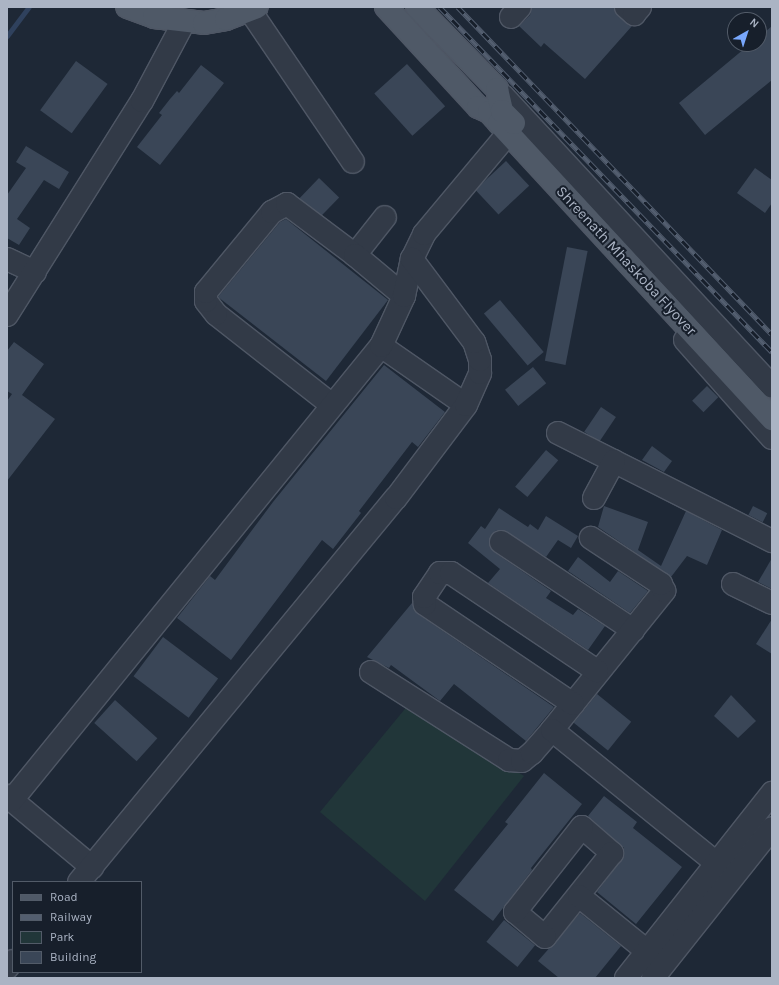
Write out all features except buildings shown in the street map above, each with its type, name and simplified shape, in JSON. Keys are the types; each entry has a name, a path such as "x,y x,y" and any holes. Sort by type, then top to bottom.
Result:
{"main road":[{"path":"127,7 154,17 184,22 204,23 254,9"},
{"name":"Shreenath Mhaskoba Flyover","path":"386,7 478,107 489,112 502,124 772,404"},
{"path":"418,7 497,89"},
{"name":"Shreenath Mhaskoba Flyover","path":"497,89 502,124 772,419"}],"street":[{"path":"626,7 634,14 640,7"},
{"path":"254,9 353,162"},
{"path":"10,306 35,272 142,101 184,22"},
{"path":"497,89 772,386"},
{"path":"412,259 474,342 480,360 480,373 466,405 390,504 86,874 10,798 381,346 404,296 412,259 424,234 502,124 772,438"},
{"path":"332,405 216,314 206,301 206,292 272,212 287,204 355,255 404,296"},
{"path":"355,255 385,217"},
{"path":"7,259 35,272"},
{"path":"381,346 466,405"},
{"path":"558,433 772,541"},
{"path":"594,498 614,461"},
{"path":"371,672 509,760 522,761 532,753 552,730 597,671 662,594 664,587 591,538"},
{"path":"501,542 633,630"},
{"path":"573,704 425,604 424,597 440,573 451,573 597,671"},
{"path":"733,584 772,603"},
{"path":"552,730 716,863"},
{"path":"626,978 772,792"},
{"path":"642,978 772,826"},
{"path":"653,978 772,826"},
{"path":"582,827 612,853 579,896 545,937 515,912 582,827"},
{"path":"579,896 647,951"}],"green space":[{"path":"409,704 524,776 425,901 320,812"}],"waterway":[{"path":"7,36 29,7"}],"railway":[{"path":"440,7 772,352"},
{"path":"458,7 772,334"}]}
